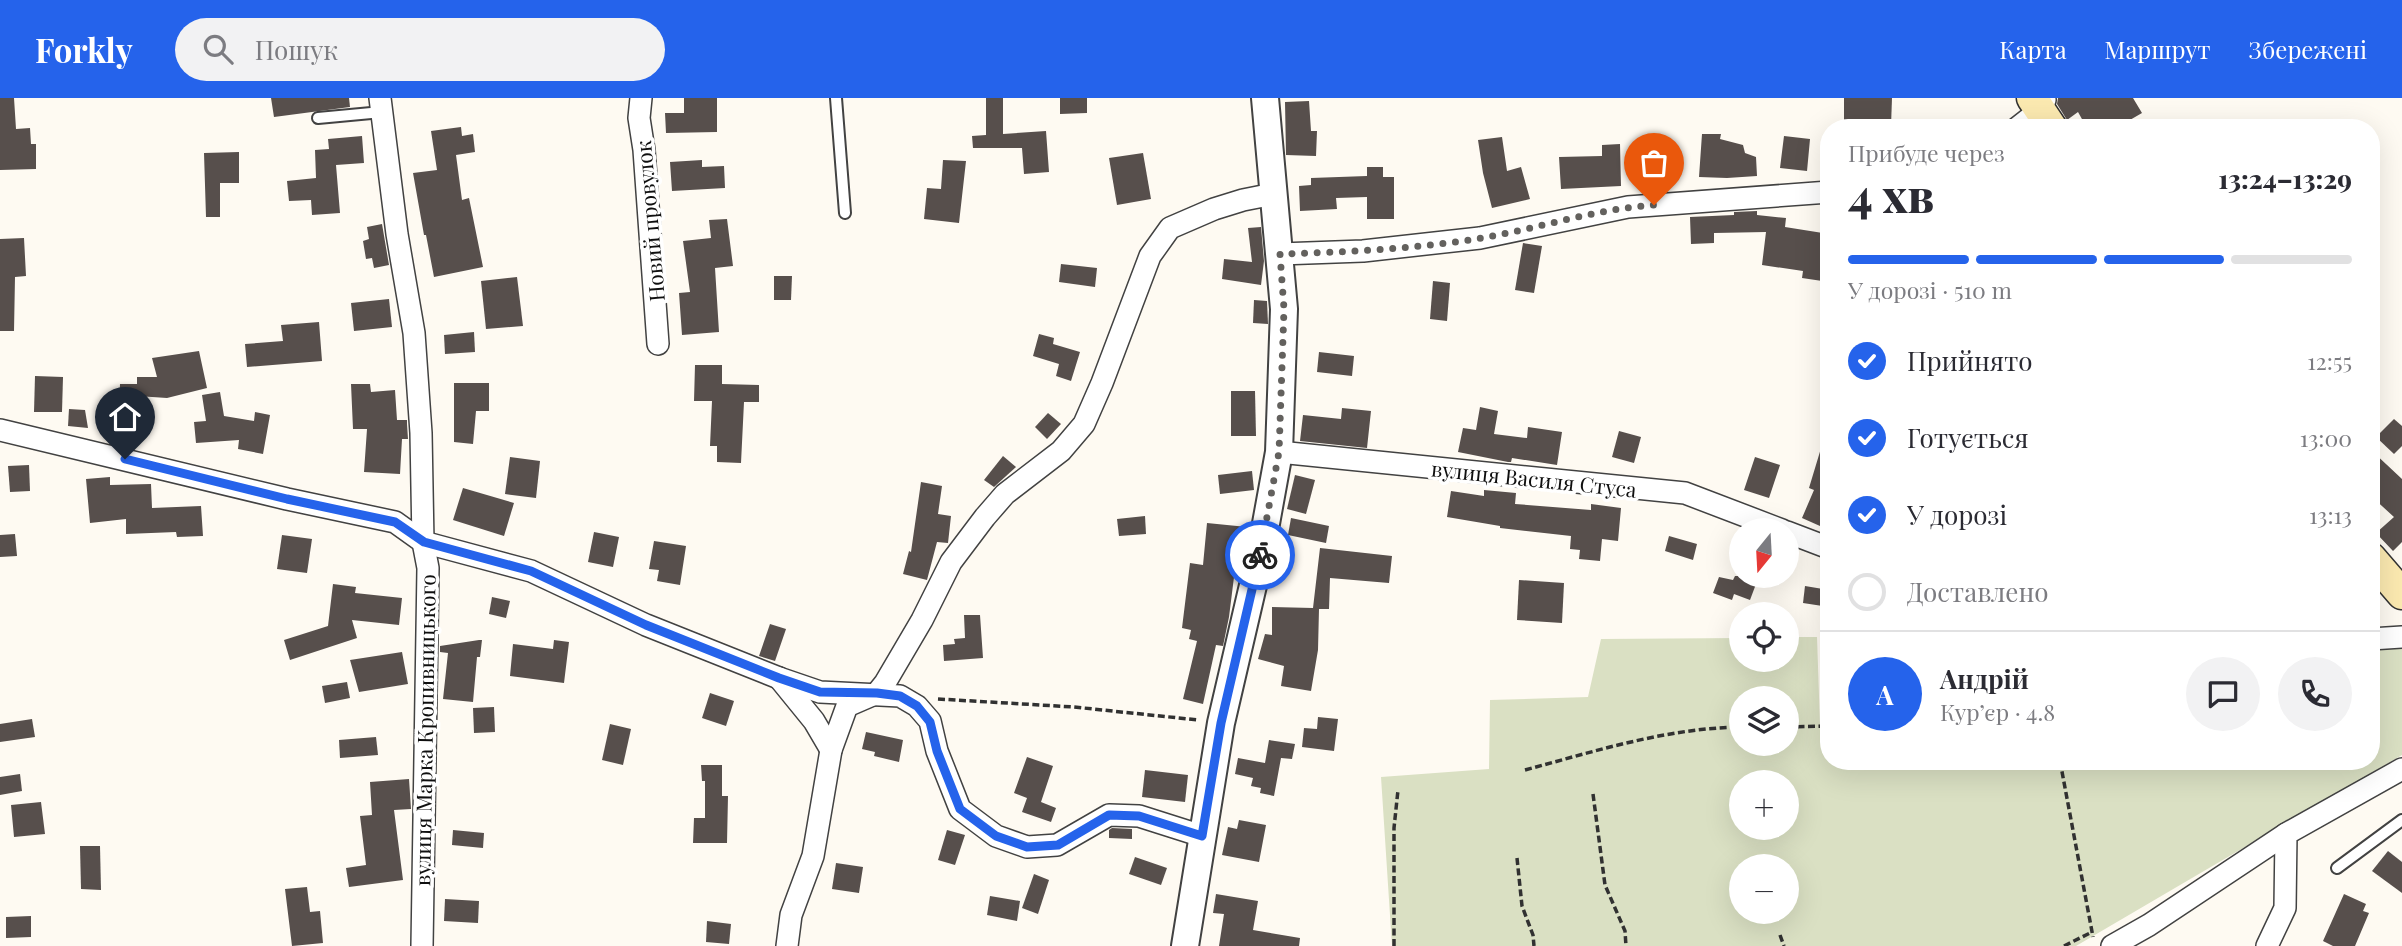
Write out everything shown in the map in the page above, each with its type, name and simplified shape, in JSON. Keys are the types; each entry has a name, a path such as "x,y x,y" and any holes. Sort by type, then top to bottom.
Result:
{"main road":[{"path":"2380,568 2402,594"}],"street":[{"name":"Новий провулок","path":"641,98 639,118 645,150 658,344"},
{"path":"1185,946 1221,723 1261,551 1279,452 1284,309 1265,98"},
{"name":"вулиця Марка Кропивницького","path":"381,105 397,234 414,332 421,433 424,542 428,568 422,946"},
{"path":"1280,254 1363,251 1480,238 1628,207 1820,193"},
{"path":"787,946 791,915 813,856 831,750 847,706 877,693 905,653 951,562 985,517 1005,494 1061,451 1084,424 1150,256 1170,229 1223,206 1273,194"},
{"path":"0,430 395,522 424,542 531,571 646,625 779,678 820,692 900,696 917,706 930,722 937,751 960,809 996,836 1027,847 1058,845 1109,815 1139,816 1202,836"},
{"name":"вулиця Василя Стуса","path":"1279,452 1685,494 1750,518"},
{"path":"1799,537 1820,545"},
{"path":"2380,638 2402,637"},
{"path":"779,678 814,721 831,750"},
{"path":"2112,946 2149,925 2286,834 2402,769"},
{"path":"2267,946 2285,908 2286,834"}],"lane":[{"path":"836,98 845,213"},
{"path":"318,118 381,105"},
{"path":"2337,869 2402,820"}],"path":[{"path":"900,696 1074,706 1221,723"},
{"path":"1799,727 1820,726"},
{"path":"1525,769 1650,737 1729,727"},
{"path":"2062,770 2095,946"},
{"path":"1394,946 1394,828 1398,790"},
{"path":"1593,794 1605,886 1625,931 1626,946"},
{"path":"1517,858 1522,906 1533,934 1534,946"},
{"path":"2064,946 2092,932"},
{"path":"1780,935 1784,946"}],"green space":[{"path":"1799,637 1817,637 1820,770 2376,770 2076,946 1392,946 1381,777 1489,769 1490,700 1588,697 1601,639 1729,638 1729,672 1799,672"},
{"path":"2402,644 2402,755 2380,768 2380,645"}],"building":[{"path":"0,98 14,98 16,129 30,128 31,144 36,144 36,169 0,170"},
{"path":"271,98 349,98 350,107 274,117"},
{"path":"684,98 717,98 717,132 666,133 665,113 684,113"},
{"path":"986,98 1003,98 1003,134 1046,131 1049,172 1024,174 1022,148 973,148 972,136 986,135"},
{"path":"1060,98 1087,98 1087,113 1060,114"},
{"path":"1844,98 1892,98 1891,119 1844,119"},
{"path":"2058,98 2133,98 2142,113 2132,119 2082,119 2078,112 2066,119 2057,104"},
{"path":"1309,101 1311,131 1317,131 1316,156 1286,155 1285,102"},
{"path":"461,127 462,136 473,134 475,152 456,155 462,200 469,198 483,267 434,277 413,173 437,170 431,131"},
{"path":"1702,134 1721,134 1720,139 1743,145 1745,153 1756,157 1757,176 1699,177"},
{"path":"362,136 364,163 336,165 340,213 312,215 311,200 289,201 287,181 316,178 315,150 329,149 328,139"},
{"path":"1784,136 1810,139 1807,171 1780,168"},
{"path":"1502,137 1507,171 1521,167 1530,199 1492,208 1478,140"},
{"path":"1620,144 1621,186 1561,189 1559,157 1602,156 1602,145"},
{"path":"239,152 239,183 220,183 220,217 206,217 204,153"},
{"path":"1143,153 1151,199 1117,205 1109,158"},
{"path":"702,160 702,167 724,166 725,188 672,191 670,162"},
{"path":"943,160 966,161 959,223 924,219 927,188 941,189"},
{"path":"1367,167 1383,167 1383,177 1394,177 1394,219 1367,219 1367,197 1336,198 1337,209 1300,211 1299,186 1311,185 1311,178 1367,176"},
{"path":"1757,211 1757,215 1786,218 1785,227 1820,233 1820,281 1802,278 1803,271 1762,265 1766,232 1714,233 1714,243 1691,244 1690,217 1734,215 1734,212"},
{"path":"727,219 733,266 715,268 719,332 682,335 679,293 690,292 683,241 711,238 709,220"},
{"path":"382,224 389,265 374,268 372,258 366,259 363,241 369,239 367,227"},
{"path":"1261,227 1264,261 1261,285 1222,279 1224,259 1252,262 1248,228"},
{"path":"24,238 26,276 15,277 14,331 0,331 0,239"},
{"path":"1523,243 1542,246 1534,293 1515,290"},
{"path":"1061,264 1097,268 1095,287 1059,282"},
{"path":"774,276 792,276 791,300 774,300"},
{"path":"517,277 523,326 486,329 481,281"},
{"path":"1433,281 1450,283 1447,321 1430,319"},
{"path":"389,299 392,327 354,331 351,303"},
{"path":"1254,300 1267,301 1268,324 1253,323"},
{"path":"319,322 322,361 247,367 245,344 283,341 281,325"},
{"path":"474,332 475,352 445,354 444,335"},
{"path":"1039,334 1054,338 1053,344 1080,352 1071,381 1056,376 1059,364 1033,356"},
{"path":"199,351 207,388 167,398 137,396 137,377 157,377 152,358"},
{"path":"1319,352 1354,356 1352,376 1317,372"},
{"path":"695,365 722,365 722,384 759,385 759,402 744,402 741,463 717,462 717,446 710,446 712,401 694,401"},
{"path":"35,376 63,377 62,412 34,412"},
{"path":"454,383 489,383 489,411 476,411 473,444 454,442"},
{"path":"120,384 137,384 137,404 119,408"},
{"path":"351,384 370,384 371,392 395,390 397,420 407,420 408,439 402,439 400,474 364,472 367,429 353,429"},
{"path":"1231,391 1255,391 1256,436 1231,436"},
{"path":"220,392 224,416 254,421 255,412 270,415 263,454 238,449 239,440 196,443 194,422 206,421 202,395"},
{"path":"1480,407 1498,411 1494,434 1527,438 1528,427 1562,432 1557,465 1512,458 1511,462 1508,462 1458,452 1463,428 1476,430"},
{"path":"1342,408 1371,411 1367,448 1300,441 1303,415 1341,419"},
{"path":"69,409 85,410 88,428 68,426"},
{"path":"1048,413 1061,424 1047,439 1035,427"},
{"path":"2394,419 2402,426 2402,446 2394,454 2380,441 2380,433"},
{"path":"1619,431 1641,437 1634,463 1612,457"},
{"path":"1820,452 1820,526 1802,518 1814,490 1809,488"},
{"path":"1003,456 1016,467 994,487 984,480"},
{"path":"510,457 540,461 536,498 505,494"},
{"path":"1755,457 1780,465 1769,498 1744,490"},
{"path":"2380,458 2402,479 2402,542 2393,551 2380,537 2380,529 2394,517 2380,504"},
{"path":"29,465 30,491 10,492 8,466"},
{"path":"1252,471 1254,490 1220,494 1218,475"},
{"path":"1295,475 1315,480 1306,514 1287,509"},
{"path":"110,477 110,485 151,484 152,508 201,506 203,536 177,537 176,532 126,534 126,519 90,523 86,479"},
{"path":"921,482 942,486 938,514 951,516 948,543 937,542 927,580 903,574 909,551 911,552"},
{"path":"463,488 514,503 504,536 453,520"},
{"path":"1484,490 1516,493 1515,504 1591,510 1591,504 1621,508 1618,541 1602,539 1600,561 1579,559 1580,550 1570,549 1571,536 1500,528 1447,517 1451,491 1484,496"},
{"path":"1145,516 1146,534 1119,536 1117,519"},
{"path":"1291,518 1329,526 1326,543 1288,535"},
{"path":"1207,523 1247,527 1245,546 1238,545 1223,646 1216,645 1203,704 1183,699 1197,641 1189,639 1191,630 1182,628 1190,563 1203,565"},
{"path":"594,532 619,537 613,567 588,562"},
{"path":"15,534 17,556 0,557 0,535"},
{"path":"282,535 312,539 307,573 277,569"},
{"path":"1669,536 1697,544 1693,560 1665,551"},
{"path":"654,541 686,546 680,585 657,581 659,570 649,569"},
{"path":"1320,548 1392,556 1389,583 1330,578 1329,609 1319,609 1318,650 1311,691 1281,686 1284,666 1258,659 1265,634 1272,635 1272,607 1313,608"},
{"path":"1719,577 1729,579 1729,588 1754,588 1750,600 1734,594 1732,600 1713,593"},
{"path":"1519,580 1564,583 1562,623 1517,620"},
{"path":"333,584 356,587 355,593 402,598 399,625 352,620 357,638 290,660 284,640 328,626"},
{"path":"1805,586 1820,588 1820,606 1803,603"},
{"path":"492,597 510,601 506,618 489,614"},
{"path":"964,615 980,615 983,658 944,661 943,645 955,644 954,639 965,638"},
{"path":"770,624 786,629 775,661 759,656"},
{"path":"482,640 480,657 477,657 473,702 443,699 448,653 440,652 440,646"},
{"path":"554,640 569,642 564,683 510,676 513,644 553,649"},
{"path":"402,652 408,684 359,692 350,660"},
{"path":"347,682 350,698 325,703 322,686"},
{"path":"710,693 734,701 726,726 702,718"},
{"path":"494,707 495,732 474,733 473,708"},
{"path":"1318,717 1338,719 1334,751 1302,747 1304,728 1317,729"},
{"path":"32,719 35,737 0,742 0,724"},
{"path":"610,724 631,729 623,765 602,760"},
{"path":"866,732 903,740 899,762 874,756 875,752 862,749"},
{"path":"376,737 378,755 340,758 339,740"},
{"path":"1269,740 1295,744 1292,759 1281,758 1274,796 1260,793 1261,788 1251,786 1253,778 1235,774 1238,758 1265,763"},
{"path":"1027,757 1053,766 1041,802 1056,808 1051,822 1022,812 1027,798 1014,793"},
{"path":"701,765 722,765 722,796 728,796 727,843 693,843 694,818 705,818 705,781 702,781"},
{"path":"1145,770 1188,775 1185,802 1142,797"},
{"path":"20,774 22,791 0,795 0,777"},
{"path":"409,779 411,809 394,810 403,880 349,887 346,868 366,865 360,816 372,815 370,782"},
{"path":"41,802 45,834 14,837 11,805"},
{"path":"1239,820 1266,825 1259,862 1222,855 1228,827 1237,829"},
{"path":"1132,829 1132,839 1109,838 1109,830"},
{"path":"453,830 484,833 483,848 452,845"},
{"path":"947,830 965,835 955,865 938,860"},
{"path":"80,846 100,846 101,890 81,889"},
{"path":"2388,851 2402,862 2402,893 2372,871"},
{"path":"1135,857 1167,868 1161,885 1129,874"},
{"path":"836,863 863,867 859,893 832,889"},
{"path":"1034,874 1049,880 1038,914 1022,908"},
{"path":"307,887 310,912 320,911 323,943 292,946 285,889"},
{"path":"1216,894 1258,901 1253,930 1300,938 1299,946 1219,946 1224,914 1213,913"},
{"path":"2344,894 2366,904 2363,911 2369,913 2355,946 2333,946 2323,941"},
{"path":"990,896 1020,901 1017,921 987,915"},
{"path":"445,899 479,901 478,923 444,921"},
{"path":"31,916 31,937 6,938 6,917"},
{"path":"707,921 731,924 729,944 706,942"}],"way so far":[{"path":"1260,555 1279,452 1284,309 1280,254 1363,251 1480,238 1628,207 1654,205"}],"route":[{"path":"125,459 287,499 395,522 424,542 441,549 468,553 531,571 646,625 820,692 900,696 917,706 930,722 937,751 960,809 996,836 1027,847 1058,845 1091,823 1109,815 1139,816 1202,836 1221,723 1260,555"}]}
